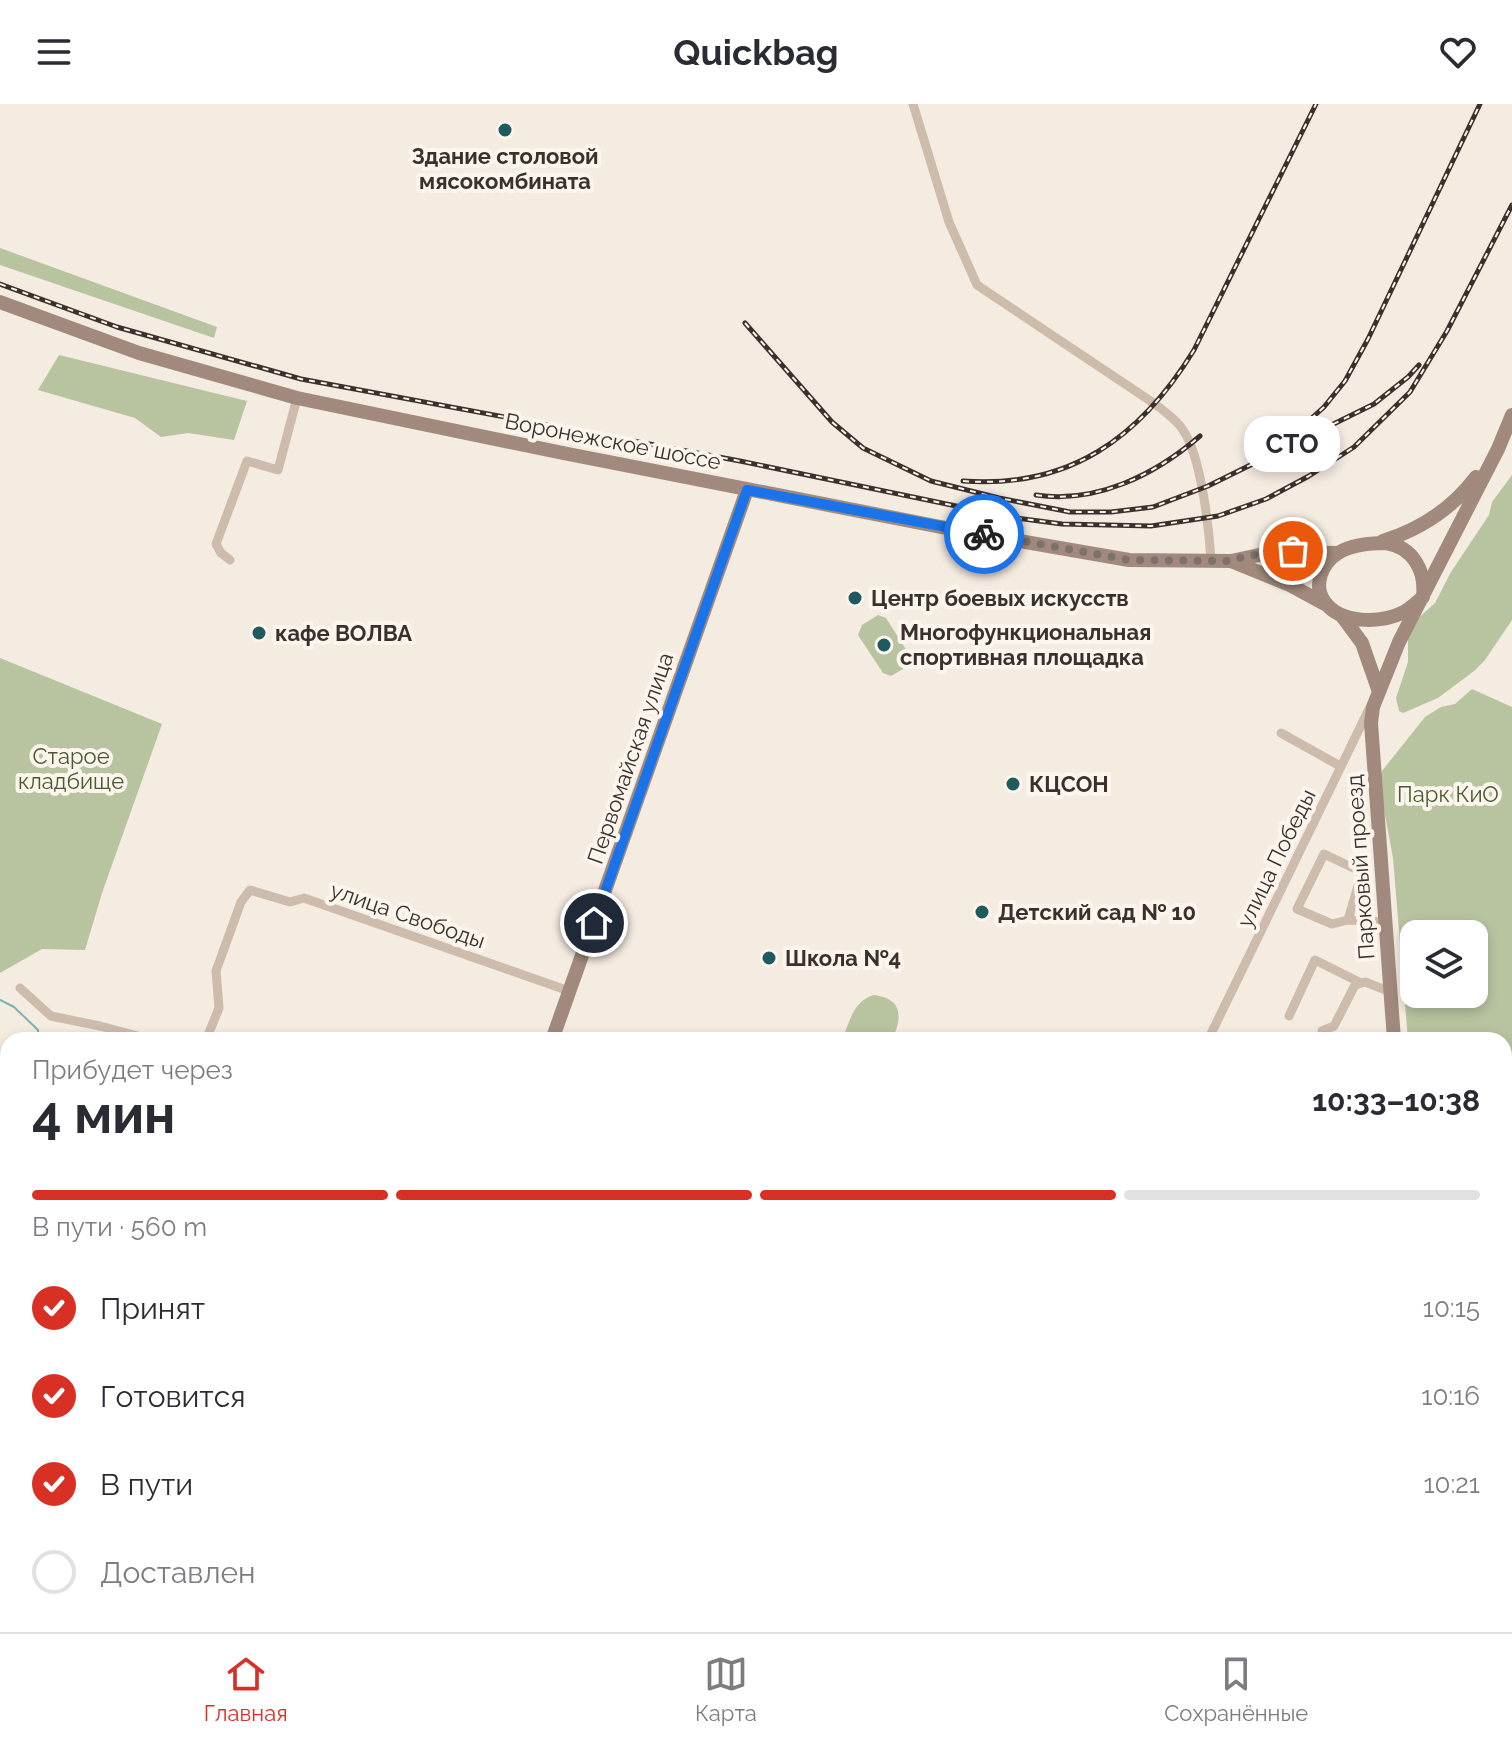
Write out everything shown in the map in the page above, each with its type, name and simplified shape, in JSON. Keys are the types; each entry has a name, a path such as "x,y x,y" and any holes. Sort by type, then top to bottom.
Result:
{"main road":[{"name":"Воронежское шоссе","path":"0,302 139,353 297,398 747,490 1129,560 1231,561 1273,552 1338,553"},
{"path":"1379,692 1362,643 1352,627 1322,597 1320,576 1338,553 1404,534 1450,507 1498,449 1512,415"},
{"name":"Парковый проезд","path":"1394,1032 1371,723 1373,707 1399,642 1498,449"},
{"name":"Первомайская улица","path":"555,1032 747,490"},
{"path":"1332,610 1355,618 1378,619 1406,611 1423,597 1424,579 1419,566 1409,554 1396,545 1376,543"},
{"name":"Воронежское шоссе","path":"1231,561 1290,585 1332,610"}],"street":[{"path":"913,104 949,222 977,285 1155,404 1182,428 1193,450 1211,560"},
{"path":"230,560 216,544 243,469 247,461 278,470 297,398"},
{"name":"улица Победы","path":"1212,1032 1353,739 1379,692"},
{"path":"1281,733 1340,766"},
{"path":"1348,920 1362,872 1324,854 1297,909 1332,924 1348,920 1385,922"},
{"name":"улица Свободы","path":"209,1032 219,1008 216,971 241,902 250,890 290,902 304,898 569,991"},
{"path":"1289,1016 1315,960 1359,982 1391,992"},
{"path":"1322,1031 1334,1026 1359,982"},
{"path":"20,988 51,1016 123,1032"}],"green space":[{"path":"0,248 217,327 214,338 0,265"},
{"path":"59,355 247,401 234,440 188,433 161,437 135,418 38,390"},
{"path":"1512,475 1512,620 1474,671 1438,698 1403,713 1399,711 1396,698 1408,662 1408,635 1414,622 1435,603 1451,572 1489,515 1492,502"},
{"name":"Многофункциональная спортивная площадка","path":"878,615 886,618 912,659 910,665 891,676 883,673 858,635 862,625"},
{"name":"Старое кладбище","path":"0,658 162,724 85,950 42,949 0,973"},
{"name":"Парк КиО","path":"1472,689 1512,707 1512,1032 1407,1032 1405,1008 1488,1008 1488,920 1400,920 1400,943 1393,858 1379,783 1382,771 1425,717 1441,707 1455,704"},
{"path":"874,995 884,997 896,1005 899,1017 895,1032 845,1032 857,1007"}],"waterway":[{"path":"0,1000 14,1007 38,1032"}],"railway":[{"path":"963,481 1001,481 1036,476 1068,466 1098,452 1150,409 1194,350 1316,104"},
{"path":"1284,443 1324,407 1345,381 1480,104"},
{"path":"0,284 117,327 301,379 740,461 1009,517 1062,524 1151,526 1218,516 1266,499 1354,447 1410,392 1447,331 1512,205"},
{"path":"745,323 832,422 863,448 931,481 1070,512 1111,512 1153,507 1208,486 1374,404 1419,365"},
{"path":"1036,495 1081,495 1124,484 1164,463 1200,436"}],"way so far":[{"path":"984,534 1129,560 1231,561 1245,556 1293,551"}],"place":[{"name":"Здание столовой мясокомбината","path":"505,130"},
{"name":"СТО","path":"1293,551"},
{"name":"Центр боевых искусств","path":"855,598"},
{"name":"кафе ВОЛВА","path":"259,633"},
{"name":"Многофункциональная спортивная площадка","path":"884,645"},
{"name":"КЦСОН","path":"1013,784"},
{"name":"Детский сад № 10","path":"982,912"},
{"name":"Школа №4","path":"769,958"}],"route":[{"path":"594,923 747,490 984,534"}]}
